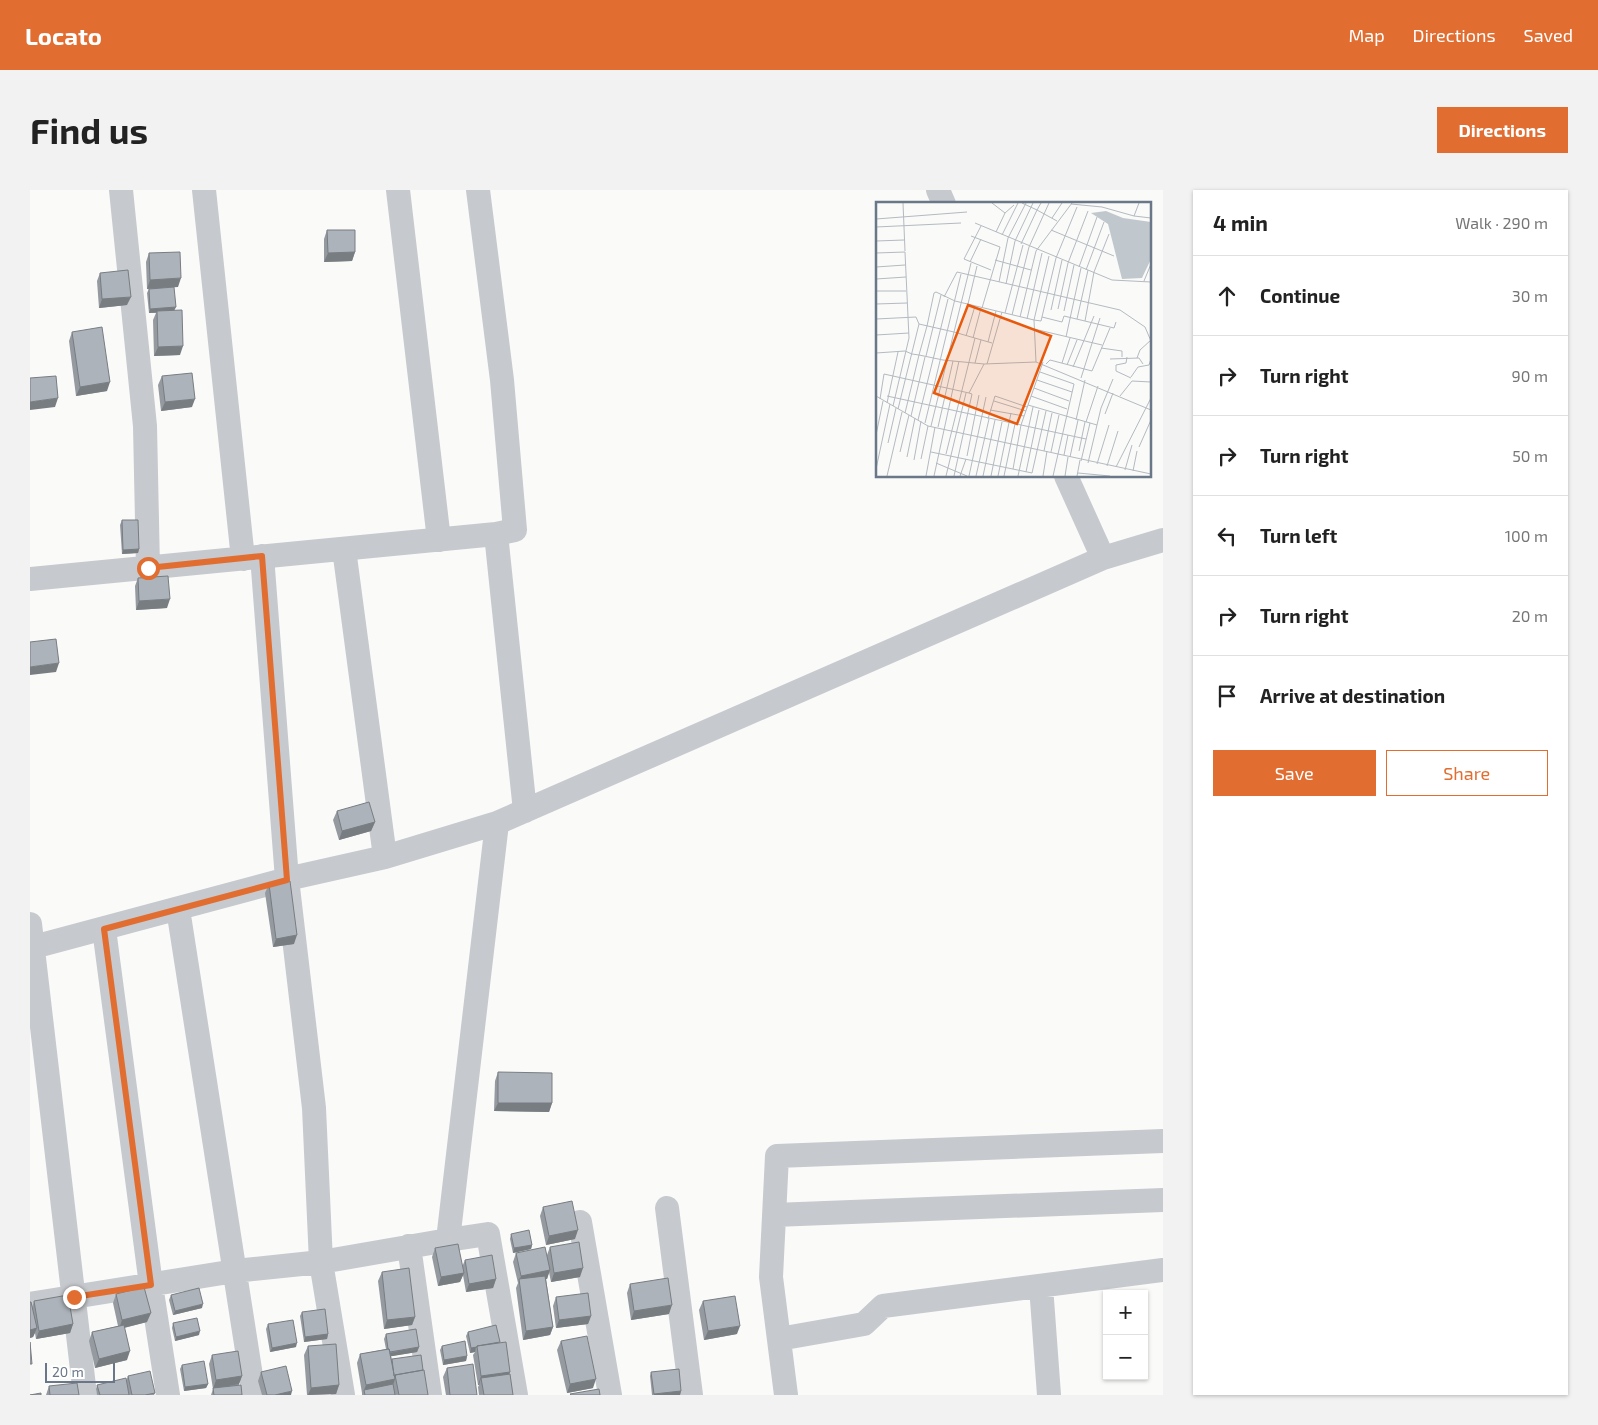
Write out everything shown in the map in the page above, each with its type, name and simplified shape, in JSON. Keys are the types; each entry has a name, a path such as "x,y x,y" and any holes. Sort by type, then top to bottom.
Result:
{"street":[{"path":"121,190 145,426 148,568"},
{"path":"204,190 253,558 287,880 314,1108 321,1262 343,1395"},
{"path":"398,190 439,540"},
{"path":"30,580 439,540 515,530 502,380 478,190"},
{"path":"938,190 943,202"},
{"path":"1067,478 1103,558"},
{"path":"496,534 525,811"},
{"path":"31,948 287,880 385,857 497,823 1103,558 1163,540"},
{"path":"344,548 385,857"},
{"path":"448,1240 497,823"},
{"path":"178,909 254,1395"},
{"path":"30,924 31,948 85,1395"},
{"path":"104,929 151,1285 168,1395"},
{"path":"786,1395 771,1277 777,1156 1163,1141"},
{"path":"774,1215 1163,1200"},
{"path":"667,1208 691,1395"},
{"path":"580,1222 610,1395"},
{"path":"30,1304 236,1271 321,1262 488,1234 516,1395"},
{"path":"409,1246 430,1395"},
{"path":"779,1339 864,1324 883,1306 1163,1270"},
{"path":"1041,1286 1049,1395"}],"building":[{"path":"327,230 355,230 355,252 328,253"},
{"path":"180,252 181,278 150,280 149,253"},
{"path":"128,270 131,297 102,299 100,273"},
{"path":"174,287 176,307 150,309 149,289"},
{"path":"182,310 183,346 158,347 157,311"},
{"path":"102,327 110,382 80,387 72,332"},
{"path":"192,373 195,399 165,402 162,376"},
{"path":"56,376 58,398 30,402 30,378"},
{"path":"122,520 138,520 139,549 123,550"},
{"path":"168,576 170,599 139,601 138,578"},
{"path":"56,639 59,663 30,667 30,642"},
{"path":"369,802 375,822 342,831 337,811"},
{"path":"290,881 297,935 276,939 269,884"},
{"path":"498,1072 552,1073 552,1103 498,1103"},
{"path":"572,1201 578,1230 549,1236 543,1207"},
{"path":"529,1230 532,1245 514,1248 511,1234"},
{"path":"579,1242 583,1268 554,1273 550,1247"},
{"path":"458,1244 464,1273 441,1277 435,1248"},
{"path":"545,1247 550,1270 521,1276 516,1253"},
{"path":"492,1255 496,1279 469,1284 465,1260"},
{"path":"409,1268 415,1317 387,1320 382,1272"},
{"path":"545,1276 553,1327 526,1331 519,1279"},
{"path":"668,1278 672,1305 634,1311 630,1284"},
{"path":"144,1287 151,1313 122,1320 116,1294"},
{"path":"199,1288 203,1304 175,1311 171,1295"},
{"path":"588,1293 591,1316 559,1320 556,1297"},
{"path":"68,1295 73,1324 39,1331 34,1301"},
{"path":"735,1296 740,1326 708,1331 703,1301"},
{"path":"30,1302 37,1328 30,1330"},
{"path":"325,1309 328,1334 305,1337 302,1312"},
{"path":"197,1318 200,1331 176,1337 173,1323"},
{"path":"293,1320 297,1343 272,1348 268,1324"},
{"path":"124,1325 130,1351 99,1359 92,1332"},
{"path":"496,1325 500,1342 471,1348 468,1332"},
{"path":"416,1329 419,1347 390,1352 386,1334"},
{"path":"587,1336 596,1379 570,1384 561,1341"},
{"path":"465,1341 467,1356 444,1360 442,1346"},
{"path":"30,1342 32,1364 30,1364"},
{"path":"506,1342 510,1372 481,1376 477,1346"},
{"path":"336,1344 339,1385 311,1388 308,1346"},
{"path":"389,1349 395,1379 366,1385 360,1354"},
{"path":"238,1351 242,1376 216,1380 212,1355"},
{"path":"421,1355 423,1370 394,1376 392,1359"},
{"path":"204,1361 208,1384 185,1387 182,1365"},
{"path":"473,1364 477,1395 450,1395 447,1368"},
{"path":"286,1366 292,1391 267,1395 261,1372"},
{"path":"679,1369 681,1391 654,1394 651,1372"},
{"path":"424,1370 428,1395 399,1395 395,1375"},
{"path":"150,1371 155,1393 132,1395 128,1376"},
{"path":"510,1374 513,1395 484,1395 481,1378"},
{"path":"126,1378 129,1395 100,1395 97,1385"},
{"path":"77,1383 79,1395 50,1395 49,1386"},
{"path":"393,1384 395,1395 365,1395 364,1390"},
{"path":"241,1385 242,1395 214,1395 213,1388"},
{"path":"599,1389 600,1395 570,1394"}],"route":[{"path":"74,1297 151,1285 104,929 287,880 262,556 148,568"}]}
